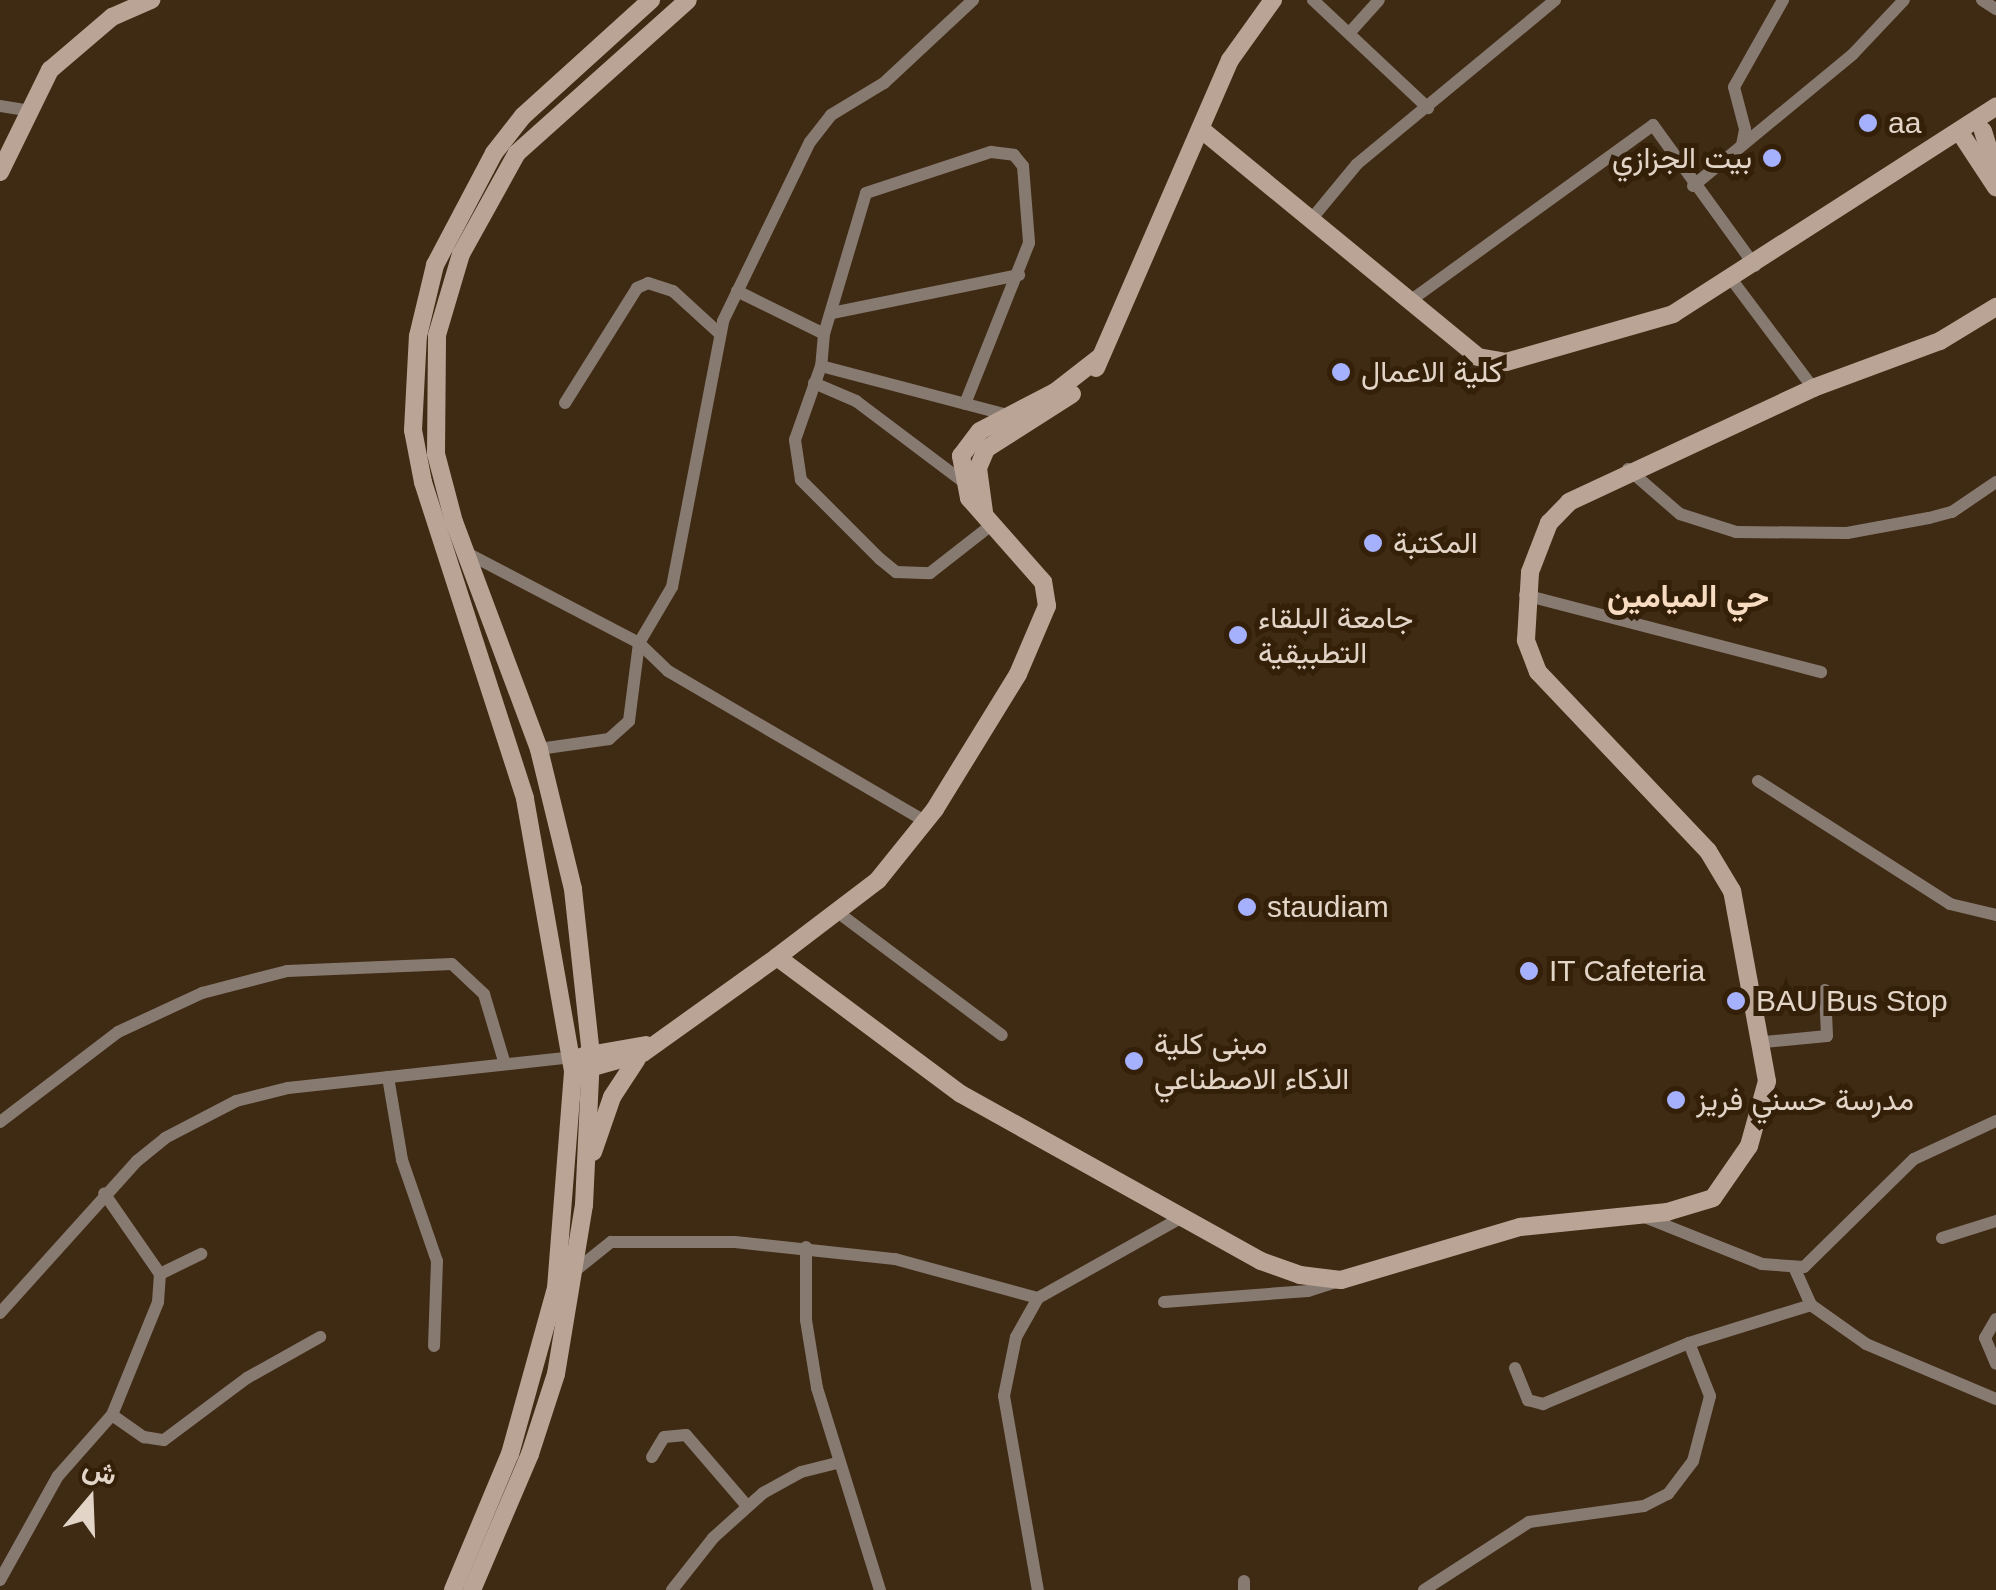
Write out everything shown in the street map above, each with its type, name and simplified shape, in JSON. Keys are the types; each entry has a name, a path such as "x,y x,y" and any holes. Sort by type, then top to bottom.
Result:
{"street":[{"path":"0,172 26,110 72,48 112,17 152,0"},
{"path":"472,1590 536,1438 576,1270 586,1177 582,1063 525,798 432,522 413,430 413,384 435,265 475,180 524,116 651,0"},
{"path":"453,1590 510,1454 556,1288 587,1009 573,889 539,749 465,552 436,454 432,373 461,254 517,153 688,0"},
{"path":"539,749 589,744 621,731 634,706 640,643 672,587 719,334 820,126 884,82 973,0"},
{"path":"989,517 978,468 986,449 1078,390 1100,357 1230,60 1272,0"},
{"path":"1313,0 1352,30 1428,108"},
{"path":"1352,30 1379,0"},
{"path":"1314,216 1356,164 1555,0"},
{"path":"1741,148 1745,130 1734,87 1783,0"},
{"path":"1694,186 1853,54 1904,0"},
{"path":"1982,0 1996,9"},
{"path":"0,106 26,110"},
{"path":"1963,138 1996,107"},
{"path":"1414,298 1653,125 1755,266"},
{"path":"1202,130 1414,298 1478,357 1506,362 1673,314 1912,164 1990,126 1996,173"},
{"path":"1963,138 1996,187"},
{"path":"965,404 1029,244 1022,166 1014,154 995,152 866,193 824,334 821,366 795,440 801,480 896,572 930,573 989,517"},
{"path":"832,313 1019,275"},
{"path":"1732,280 1813,388"},
{"path":"565,403 637,288 648,282 673,292 719,334"},
{"path":"737,291 824,334"},
{"path":"1164,1302 1308,1292 1520,1227 1642,1216 1692,1207 1727,1184 1750,1146 1764,1100 1764,1042 1726,874 1538,672 1526,640 1526,596 1554,515 1628,469 1813,388 1940,341 1996,308"},
{"path":"962,481 968,442 1008,415 1055,392 1100,357"},
{"path":"821,366 1008,415"},
{"path":"0,1314 104,1193 165,1138 236,1101 288,1088 504,1061 582,1063 638,1050 660,1040 878,880 926,821 1018,674 1047,606 1043,582 962,481 856,401 814,383"},
{"path":"1628,469 1680,514 1736,532 1847,533 1928,518 1952,512 1996,482"},
{"path":"465,552 640,643 668,672 926,821"},
{"path":"1526,596 1820,672"},
{"path":"1758,781 1950,904 1996,915"},
{"path":"836,911 1002,1035"},
{"path":"777,957 961,1094 1278,1270 1341,1280"},
{"path":"0,1122 118,1032 202,994 287,970 452,964 484,994 504,1061"},
{"path":"1764,1042 1827,1036 1825,990"},
{"path":"587,1009 609,1040 638,1050"},
{"path":"586,1177 612,1097 638,1050"},
{"path":"388,1078 402,1160 437,1261 434,1346"},
{"path":"1642,1216 1762,1264 1804,1268 1914,1158 1996,1122"},
{"path":"0,1580 58,1476 112,1415 158,1302 160,1274 104,1193"},
{"path":"1038,1590 1004,1396 1016,1337 1038,1298 1184,1216"},
{"path":"1942,1238 1996,1222"},
{"path":"576,1270 600,1247 618,1241 806,1247 895,1259 1038,1298"},
{"path":"806,1247 808,1335 838,1463 880,1590"},
{"path":"160,1274 201,1254"},
{"path":"1794,1267 1811,1305 1881,1351 1996,1399"},
{"path":"1515,1368 1528,1400 1538,1405 1690,1343 1811,1305"},
{"path":"1996,1319 1984,1338 1996,1364"},
{"path":"112,1415 144,1437 164,1440 247,1378 320,1337"},
{"path":"1424,1590 1528,1522 1644,1506 1668,1494 1693,1461 1710,1396 1690,1343"},
{"path":"652,1457 664,1436 686,1435 747,1506"},
{"path":"672,1590 747,1506 784,1479 838,1463"}],"place":[{"name":"aa","path":"1868,123"},
{"name":"بيت الجزازي","path":"1772,158"},
{"name":"كلية الاعمال","path":"1341,372"},
{"name":"المكتبة","path":"1373,543"},
{"name":"جامعة البلقاء التطبيقية","path":"1238,635"},
{"name":"staudiam","path":"1247,907"},
{"name":"IT Cafeteria","path":"1529,971"},
{"name":"BAU Bus Stop","path":"1736,1001"},
{"name":"مبنى كلية الذكاء الاصطناعي","path":"1134,1061"},
{"name":"مدرسة حسني فريز","path":"1676,1100"}],"district":[{"name":"حي الميامين","path":"1688,596"}]}
